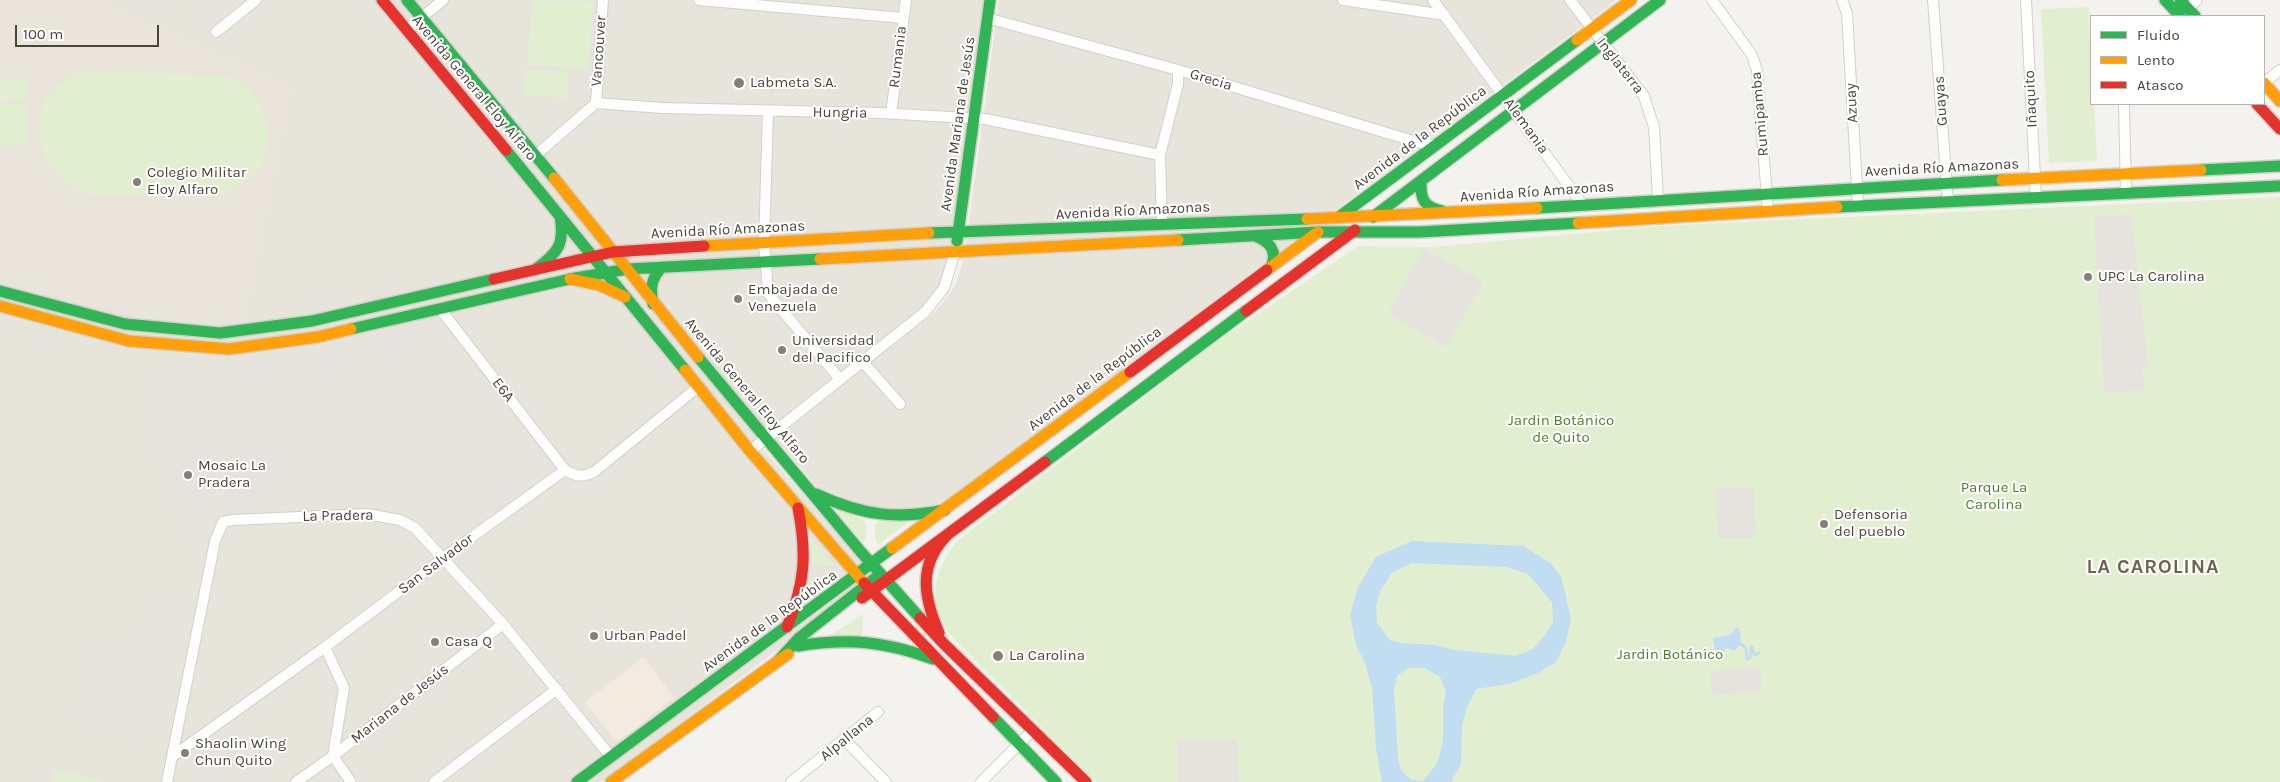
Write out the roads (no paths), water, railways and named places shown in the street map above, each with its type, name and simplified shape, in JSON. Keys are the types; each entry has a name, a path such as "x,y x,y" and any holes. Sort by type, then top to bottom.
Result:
{"main road":[{"name":"Avenida General Eloy Alfaro","path":"382,0 608,274 750,451 869,589 1018,745 1056,782"},
{"name":"Avenida General Eloy Alfaro","path":"407,0 536,155 654,304 872,565 944,644 1086,782"},
{"name":"Avenida Mariana de Jesús","path":"955,252 972,118 990,0"},
{"name":"Avenida de la República","path":"577,782 872,565 1631,0"},
{"path":"779,660 799,638 869,589 886,580 1376,215 1660,0"},
{"path":"2165,0 2176,15"},
{"path":"2180,0 2194,15"},
{"path":"2194,1 2205,15"},
{"path":"2265,84 2280,102"},
{"path":"2258,105 2280,129"},
{"name":"Avenida Río Amazonas","path":"0,291 125,324 220,333 312,321 613,252 958,231 1046,230 1452,213 1857,187 2280,166"},
{"path":"1421,181 1420,194 1426,206 1452,213"},
{"path":"0,306 129,341 229,349 318,337 570,279 608,274 628,269 1318,232 1420,232 1858,206 2280,186"},
{"path":"536,269 552,258 560,248 563,234 560,216"},
{"path":"1253,236 1264,240 1272,247 1275,258 1271,267"},
{"path":"654,304 651,291 653,278 662,268"},
{"path":"570,279 599,285 628,299"},
{"path":"812,492 843,506 876,516 906,517 945,510"},
{"path":"787,627 798,601 805,570 804,536 798,506"},
{"path":"944,644 927,600 927,573 931,556 948,534"},
{"path":"611,782 798,646 869,589 874,578 872,565"},
{"path":"798,646 839,640 881,642 895,645 939,662"}],"street":[{"path":"216,32 256,0"},
{"path":"407,30 443,0"},
{"name":"Vancouver","path":"596,103 603,0"},
{"path":"699,0 903,18"},
{"name":"Rumania","path":"891,114 906,0"},
{"path":"1343,0 1444,15"},
{"name":"Alemania","path":"1433,0 1582,204"},
{"name":"Inglaterra","path":"1570,0 1602,44 1644,96 1654,127 1658,199"},
{"name":"Rumipamba","path":"1712,0 1752,55 1757,71 1768,211"},
{"name":"Azuay","path":"1842,0 1847,13 1858,206"},
{"name":"Guayas","path":"1933,0 1948,202"},
{"name":"Iñaquito","path":"2026,0 2036,198"},
{"name":"Grecia","path":"987,18 1178,70 1420,143 1435,145"},
{"path":"1162,225 1160,155 1178,84 1178,70"},
{"path":"2265,82 2280,70"},
{"path":"536,155 596,103"},
{"name":"Hungria","path":"596,103 662,108 891,114 985,119 1160,155"},
{"path":"2124,105 2124,174 2126,194"},
{"path":"768,112 764,244 764,263 768,290 770,296 839,378"},
{"path":"750,451 839,378 925,312 936,300 949,276 955,252"},
{"name":"E6A","path":"441,310 565,470"},
{"path":"862,360 900,404"},
{"path":"565,470 580,477 594,472 698,387"},
{"name":"San Salvador","path":"173,756 325,647 565,470"},
{"name":"La Pradera","path":"166,782 173,756 215,541 223,522 367,514 383,516 415,528 503,624 611,757"},
{"name":"Mariana de Jesús","path":"296,782 334,756 503,624"},
{"path":"325,647 344,688 334,756 351,782"},
{"path":"434,782 557,689"},
{"name":"Alpallana","path":"791,782 878,712"},
{"path":"981,782 1033,730"},
{"path":"845,740 886,782"}],"water":[{"path":"1412,541 1523,546 1550,563 1561,576 1571,618 1566,642 1556,662 1538,673 1509,684 1476,689 1467,707 1462,725 1461,764 1451,782 1382,782 1376,748 1372,688 1365,663 1356,645 1350,615 1358,587 1376,557","holes":["1412,563 1507,567 1528,574 1552,602 1553,622 1546,634 1533,649 1516,656 1455,650 1433,645 1400,643 1390,640 1377,623 1376,606 1380,591 1392,573","1408,668 1425,668 1440,677 1446,692 1443,707 1443,741 1438,762 1423,781 1411,780 1401,770 1398,757 1394,690 1397,676"]},
{"path":"1735,628 1738,628 1740,631 1741,638 1740,644 1734,651 1727,647 1722,653 1714,649 1713,638 1730,635"}],"waterway":[{"path":"1741,644 1746,648 1747,659 1751,657 1751,646 1755,655 1759,653"}],"place":[{"name":"Labmeta S.A.","path":"739,83"},
{"name":"Colegio Militar Eloy Alfaro","path":"137,182"},
{"name":"UPC La Carolina","path":"2088,277"},
{"name":"Embajada de Venezuela","path":"738,299"},
{"name":"Universidad del Pacifico","path":"782,350"},
{"name":"Mosaic La Pradera","path":"188,475"},
{"name":"Defensoria del pueblo","path":"1824,524"},
{"name":"Urban Padel","path":"594,636"},
{"name":"Casa Q","path":"435,642"},
{"name":"La Carolina","path":"998,656"},
{"name":"Shaolin Wing Chun Quito","path":"185,753"}],"district":[{"name":"LA CAROLINA","path":"2153,567"}],"park label":[{"name":"Jardin Botánico de Quito","path":"1561,430"},
{"name":"Parque La Carolina","path":"1994,496"},
{"name":"Jardin Botánico","path":"1670,655"}]}
